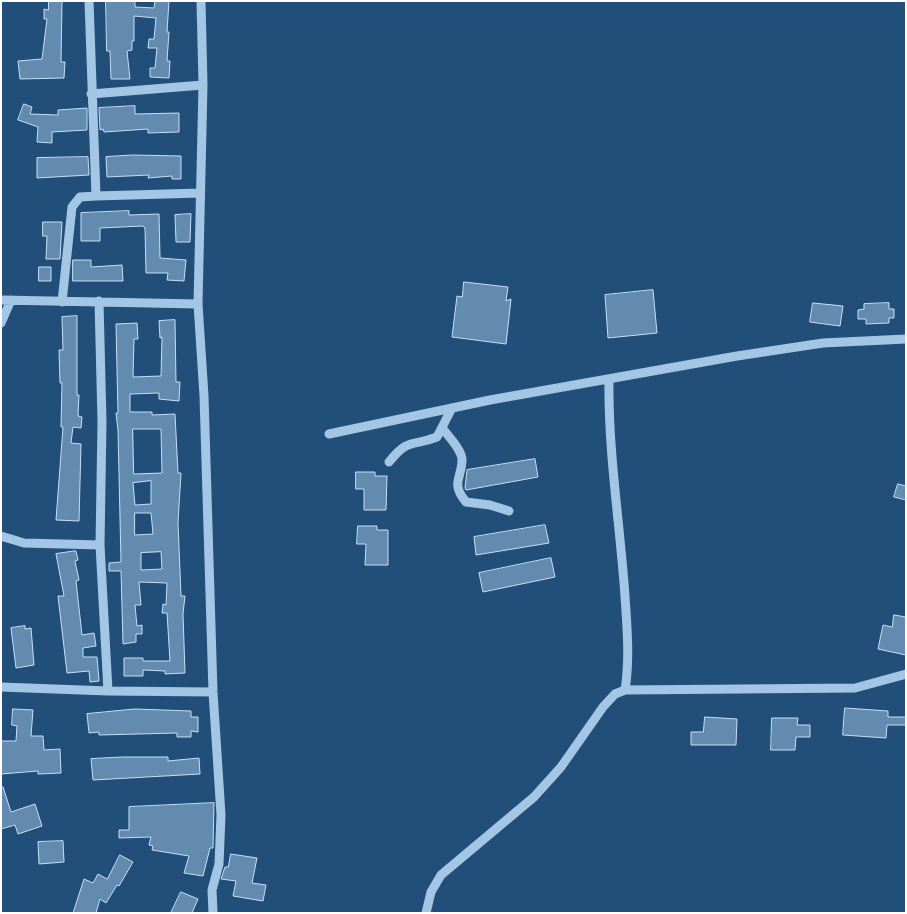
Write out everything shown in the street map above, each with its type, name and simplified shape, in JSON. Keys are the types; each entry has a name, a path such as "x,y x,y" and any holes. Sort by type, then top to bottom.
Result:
{"street":[{"path":"89,1 96,196"},
{"path":"201,1 203,85 198,304 204,396 213,692 222,815 219,864 212,890 213,913"},
{"path":"91,94 203,85"},
{"path":"62,302 72,206 80,197 200,193"},
{"path":"1,322 6,300 198,304"},
{"path":"98,301 102,422 100,545 108,691"},
{"path":"329,434 452,408 797,346 906,339"},
{"path":"609,380 608,418 623,565 629,661 625,690"},
{"path":"389,462 399,450 408,444 437,437 443,429 452,408"},
{"path":"443,429 461,454 462,461 457,481 460,495 466,502 490,505 509,511"},
{"path":"1,536 24,543 100,545"},
{"path":"426,913 431,892 441,874 534,797 560,767 603,707 615,694 625,690 855,688 906,674"},
{"path":"1,687 213,692"}],"building":[{"path":"49,1 62,1 61,62 65,62 64,78 20,79 18,61 42,59 47,19 44,19 44,9 48,10"},
{"path":"106,1 135,1 135,7 154,8 155,1 169,1 167,61 170,61 169,78 150,77 150,68 155,68 157,48 148,48 149,39 154,39 156,18 134,16 134,41 132,41 132,50 127,51 130,79 111,79 110,51 107,51"},
{"path":"24,104 32,107 30,114 58,115 58,110 87,108 87,130 52,132 52,143 37,142 38,127 18,120"},
{"path":"135,106 135,114 179,113 179,132 148,133 148,129 104,132 103,129 100,130 99,108"},
{"path":"133,155 181,156 181,179 172,179 172,176 148,178 149,175 107,177 106,157"},
{"path":"88,157 89,175 37,178 37,158"},
{"path":"129,211 129,215 159,214 160,258 186,260 184,281 167,280 168,273 146,273 145,228 143,226 100,228 100,241 81,241 81,213"},
{"path":"191,214 190,242 176,242 175,215"},
{"path":"43,222 62,222 60,259 46,259 47,236 43,236"},
{"path":"73,260 91,260 91,267 122,265 123,281 73,281"},
{"path":"39,267 51,267 51,281 39,281"},
{"path":"464,282 508,287 506,301 511,299 506,344 452,337 457,296 462,297"},
{"path":"653,290 657,333 608,338 605,295"},
{"path":"813,303 843,306 840,326 810,322"},
{"path":"889,303 889,309 894,309 894,318 889,318 889,323 866,324 866,319 858,319 858,310 864,309 864,304"},
{"path":"77,316 78,416 82,417 81,428 73,427 71,443 81,444 79,521 56,520 63,427 61,427 62,383 60,383 59,350 63,350 62,317"},
{"path":"175,320 176,382 180,382 179,401 159,399 159,393 130,394 130,412 152,412 152,415 175,414 178,473 181,473 178,522 181,596 185,596 183,614 185,673 165,674 165,671 143,670 143,676 124,676 124,658 143,658 143,661 170,661 167,613 162,613 163,604 166,605 167,583 139,582 141,605 135,605 137,626 142,625 142,634 136,634 136,642 123,644 121,571 109,571 109,563 121,562 116,413 118,413 116,324 137,323 138,339 134,339 133,377 161,376 162,337 160,338 159,321","holes":["133,429 161,429 162,473 134,474","151,481 151,504 135,505 133,483","135,513 151,513 153,534 135,535","161,552 162,569 141,570 141,553"]},
{"path":"535,459 538,477 466,490 465,488 467,470"},
{"path":"356,472 375,472 375,476 387,476 386,510 364,510 364,489 356,489"},
{"path":"898,484 906,486 906,500 894,497"},
{"path":"545,525 549,543 476,555 474,537"},
{"path":"358,526 377,526 377,530 388,530 388,565 365,565 366,544 357,544"},
{"path":"76,551 78,560 75,561 79,580 76,581 82,635 94,633 96,646 83,648 83,657 97,657 99,681 90,682 89,671 67,673 58,596 64,596 56,554"},
{"path":"551,558 555,577 483,592 479,573"},
{"path":"894,615 906,617 906,655 878,649 883,625 892,627"},
{"path":"25,626 25,629 31,628 34,665 16,668 11,628"},
{"path":"845,708 888,711 888,717 906,717 906,725 887,725 886,738 843,735"},
{"path":"13,709 33,710 31,736 43,736 44,750 60,749 61,773 38,774 38,771 1,774 1,741 16,741 17,726 12,725"},
{"path":"135,709 191,711 191,717 198,717 198,732 191,731 191,737 177,737 177,733 99,735 99,732 89,733 87,714"},
{"path":"705,717 737,719 736,745 691,745 691,732 703,732"},
{"path":"772,718 798,718 797,725 810,725 810,737 796,737 795,750 771,750"},
{"path":"168,757 168,761 199,758 200,774 93,780 91,759"},
{"path":"1,787 3,787 11,812 35,804 42,826 18,834 15,825 1,829"},
{"path":"214,803 213,848 210,848 203,876 184,873 189,856 152,850 153,846 149,845 151,837 119,838 119,830 129,830 129,807"},
{"path":"63,841 64,862 39,864 38,842"},
{"path":"231,854 257,858 252,883 266,885 263,901 233,896 236,881 221,879 225,867 228,867"},
{"path":"120,855 133,862 119,886 117,885 106,903 100,899 96,913 73,913 84,879 93,883 98,874 107,879"},
{"path":"181,892 198,899 192,913 171,913"}]}
